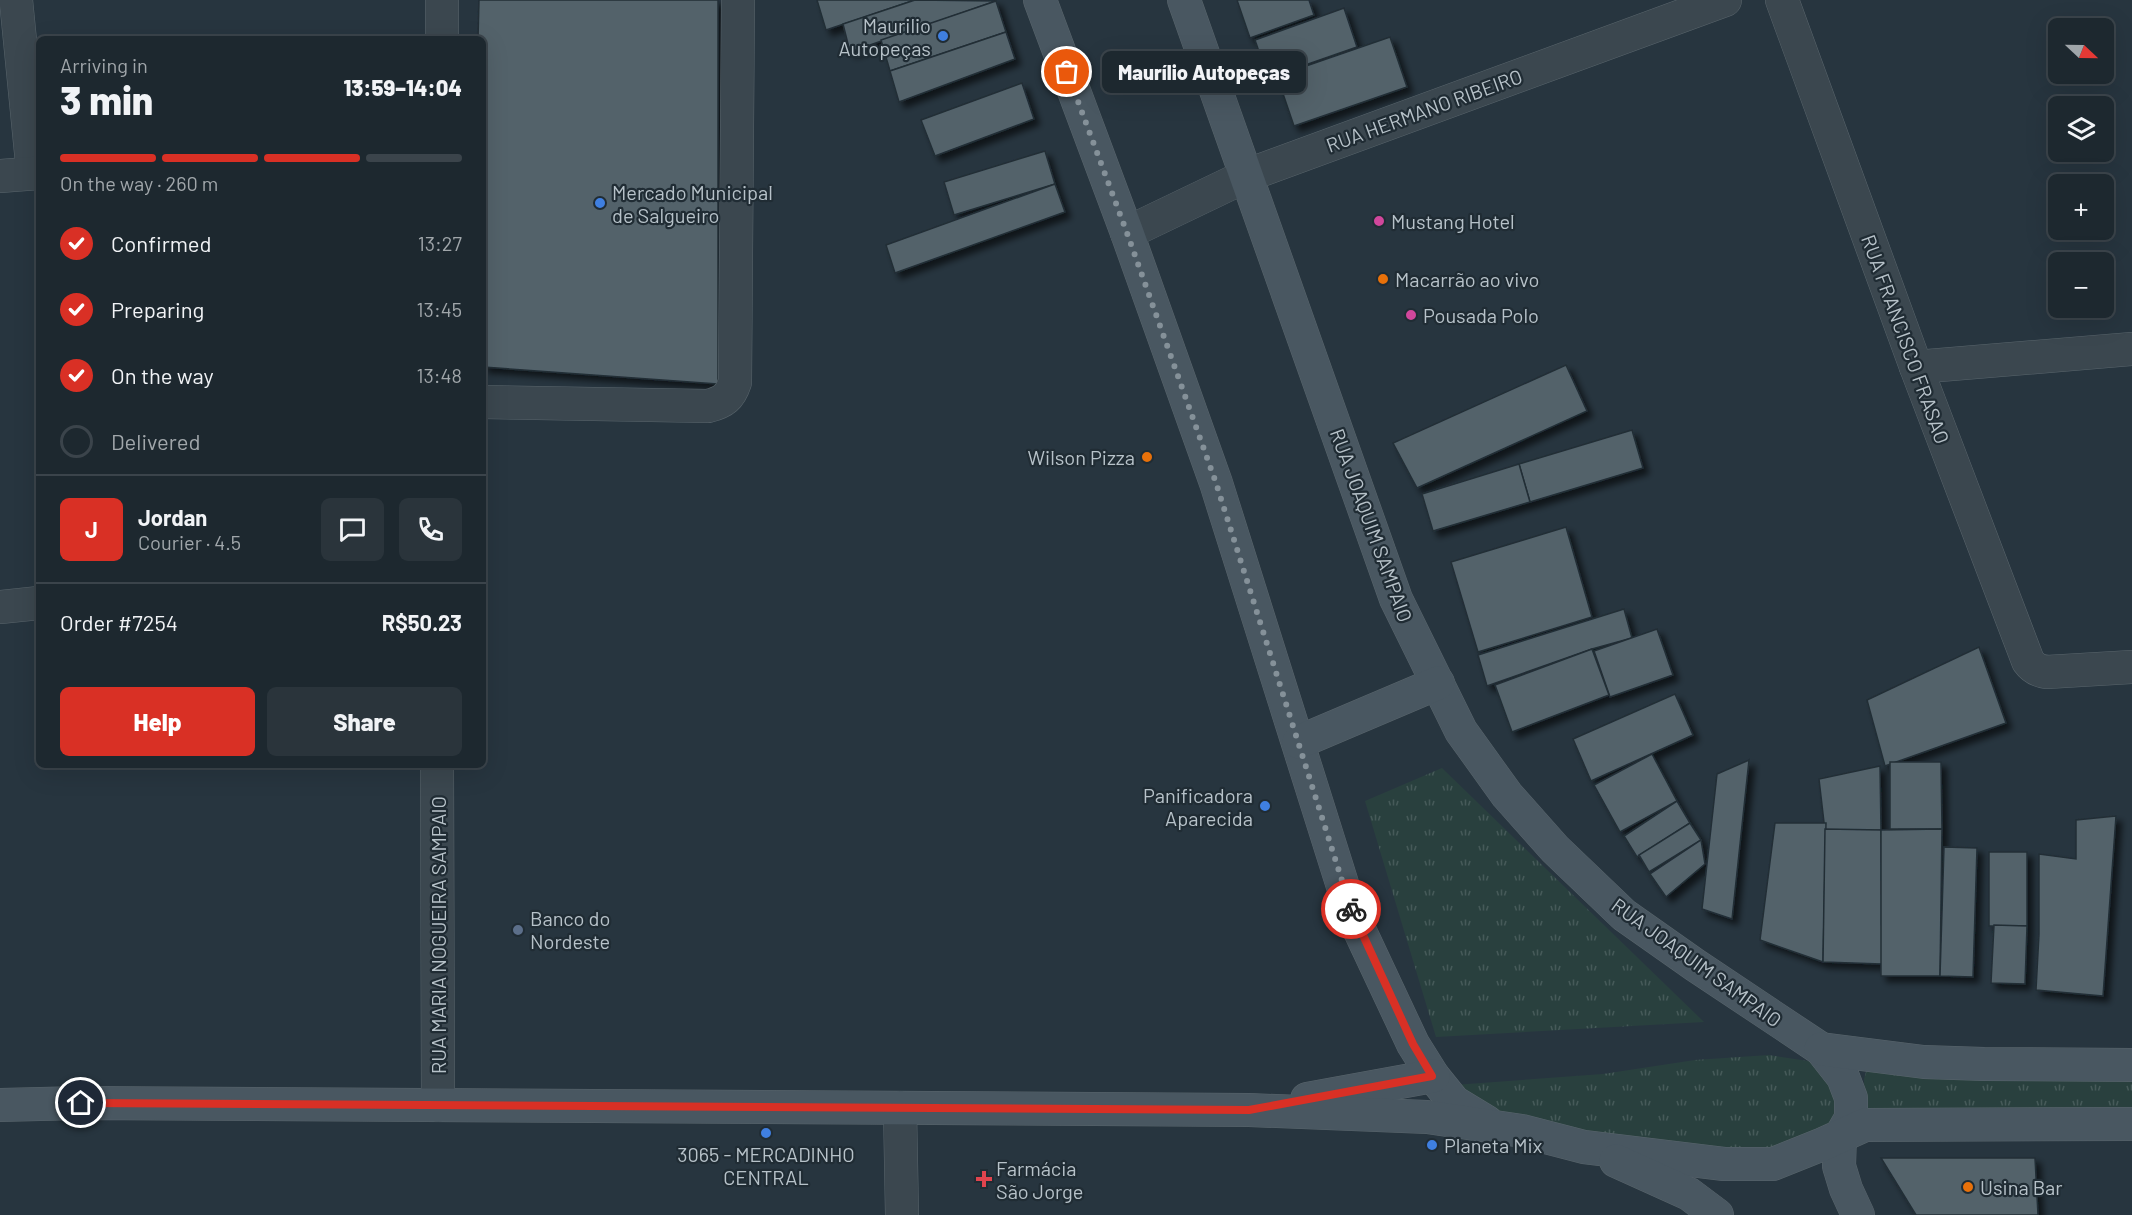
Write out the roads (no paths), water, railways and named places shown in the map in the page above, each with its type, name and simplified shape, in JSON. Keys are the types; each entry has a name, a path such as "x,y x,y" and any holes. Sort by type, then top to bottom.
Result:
{"main road":[{"path":"1040,0 1127,233 1216,483 1352,912 1413,1044 1432,1076 1454,1102 1495,1127"},
{"name":"RUA JOAQUIM SAMPAIO","path":"1184,0 1248,175 1396,599 1461,731 1507,795 1555,849 1624,915 1821,1049 1843,1077 1851,1098 1851,1118 1840,1137"},
{"path":"1299,742 1438,683"},
{"path":"1821,1049 1924,1062 2132,1065"},
{"path":"1249,1110 1432,1076"},
{"path":"0,1105 81,1103 1249,1110 1427,1117 1522,1131 1584,1147 1724,1164 1773,1164 1865,1125 2132,1124"},
{"path":"1840,1137 1839,1166 1858,1215"},
{"path":"1584,1147 1689,1194 1717,1215"}],"street":[{"path":"0,176 36,173 16,0"},
{"path":"442,0 442,36"},
{"path":"486,402 708,406 720,403 730,395 735,382 738,0"},
{"name":"RUA HERMANO RIBEIRO","path":"1127,233 1248,175 1725,0"},
{"name":"RUA FRANCISCO FRASAO","path":"1782,0 1916,367 2028,661 2040,671 2132,667"},
{"path":"1916,367 2132,349"},
{"path":"0,607 36,603"},
{"name":"RUA MARIA NOGUEIRA SAMPAIO","path":"437,768 438,1105"},
{"path":"900,1108 902,1215"}],"place":[{"name":"Maurilio Autopeças","path":"943,36"},
{"name":"Maurílio Autopeças","path":"1067,72"},
{"name":"Mercado Municipal de Salgueiro","path":"600,203"},
{"name":"Mustang Hotel","path":"1379,221"},
{"name":"Macarrão ao vivo","path":"1383,279"},
{"name":"Pousada Polo","path":"1411,315"},
{"name":"Wilson Pizza","path":"1147,457"},
{"name":"Panificadora Aparecida","path":"1265,806"},
{"name":"Banco do Nordeste","path":"518,930"},
{"name":"3065 - MERCADINHO CENTRAL","path":"766,1133"},
{"name":"Planeta Mix","path":"1432,1145"},
{"name":"Farmácia São Jorge","path":"984,1179"},
{"name":"Usina Bar","path":"1968,1187"}]}
